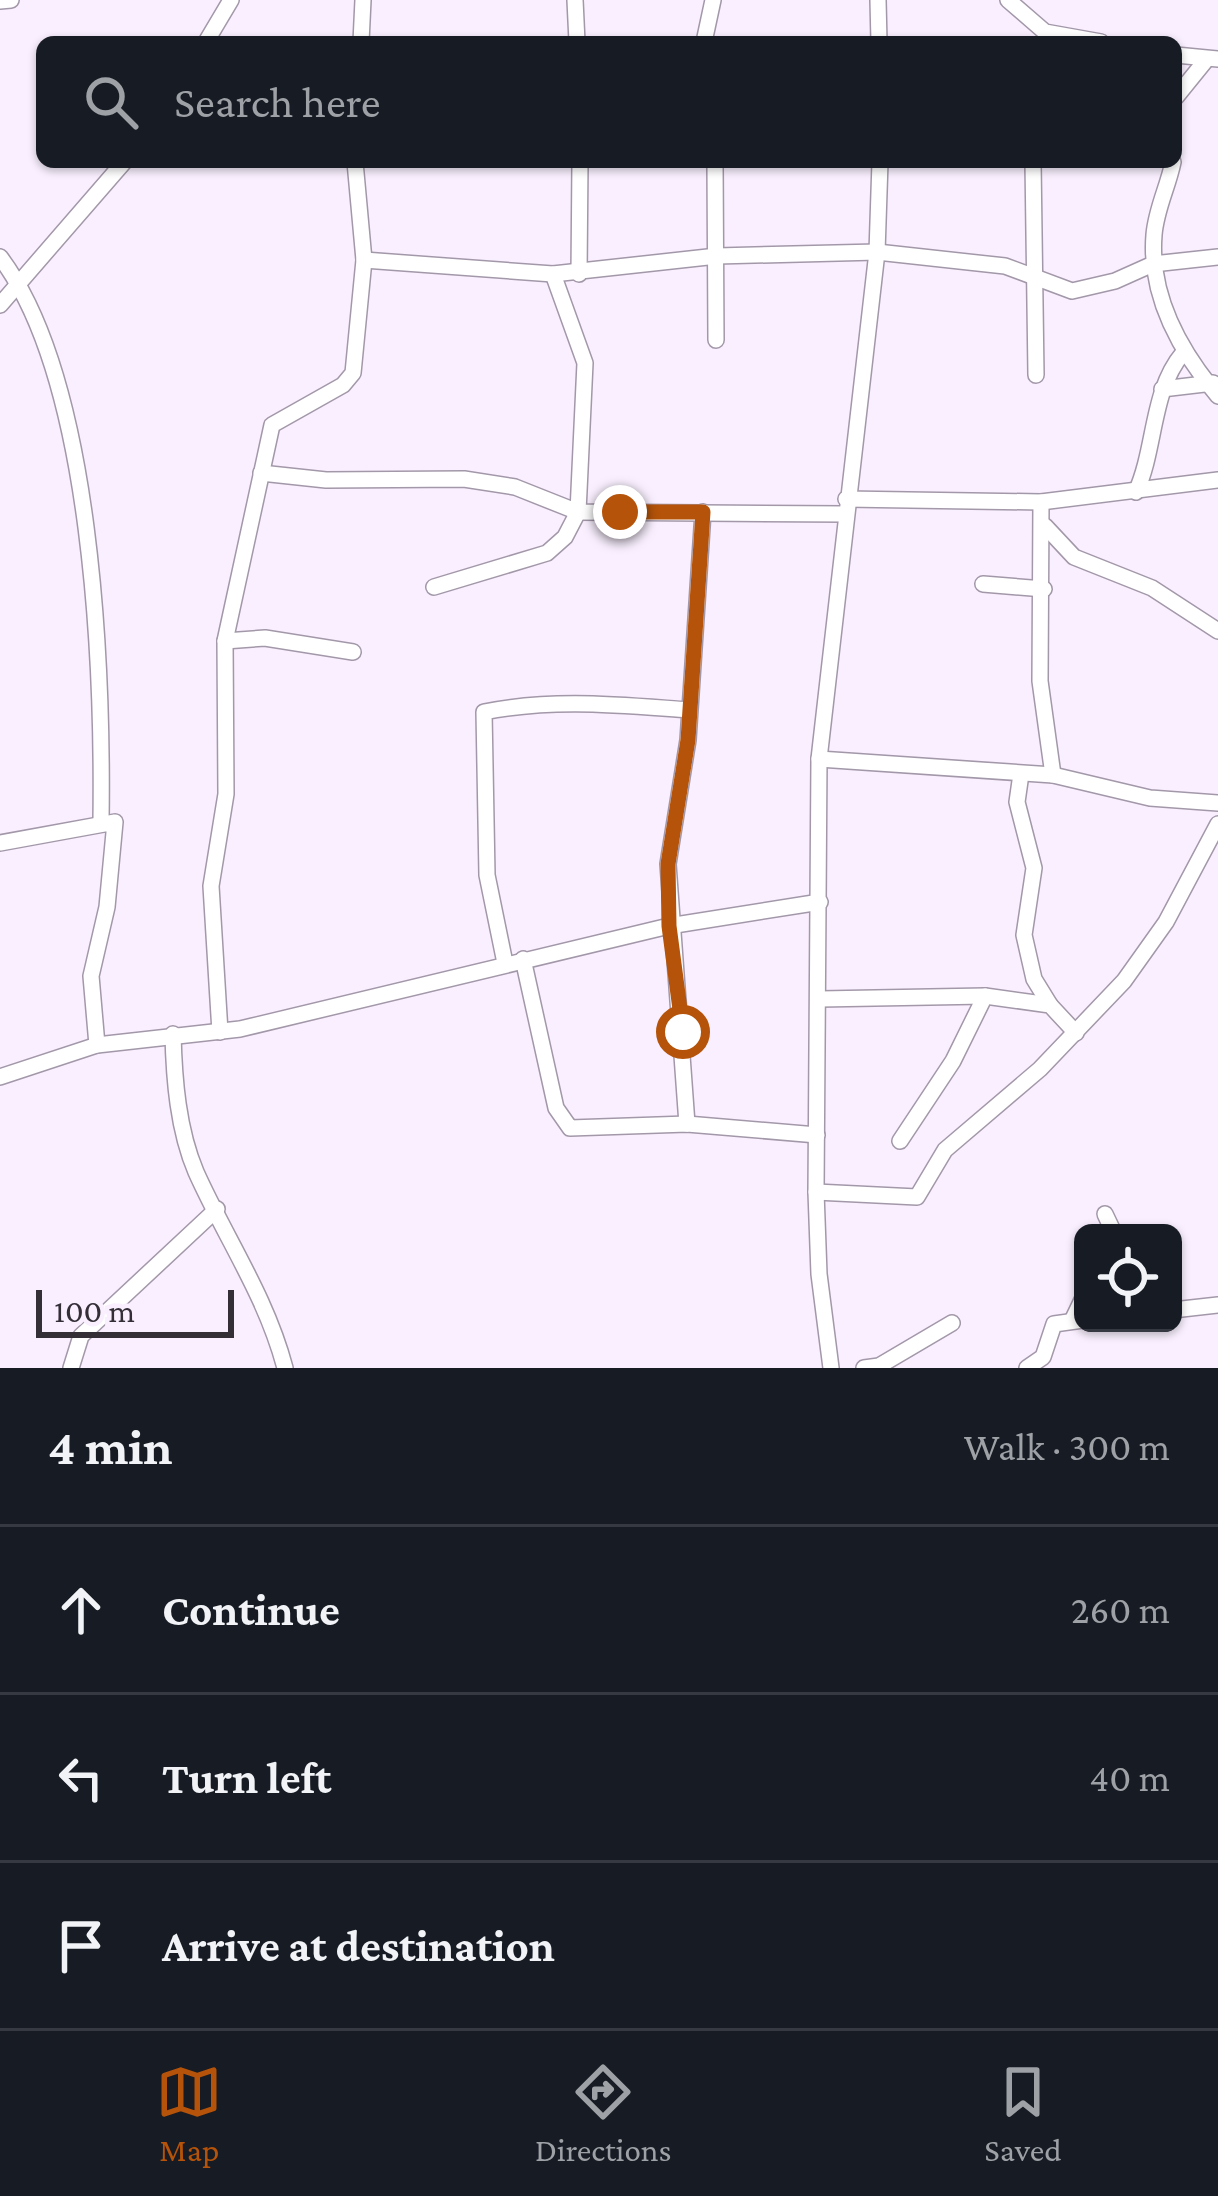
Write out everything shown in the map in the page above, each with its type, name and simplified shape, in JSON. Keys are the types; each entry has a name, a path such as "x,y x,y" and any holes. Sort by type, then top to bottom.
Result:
{"street":[{"path":"0,1 11,0"},
{"path":"209,36 229,0"},
{"path":"361,36 363,0"},
{"path":"575,0 577,36"},
{"path":"705,36 713,0"},
{"path":"878,0 879,36"},
{"path":"1008,0 1032,34"},
{"path":"1182,56 1212,59"},
{"path":"1182,91 1212,59"},
{"path":"0,305 119,168"},
{"path":"220,1032 211,886 226,794 226,641 272,425 344,386 353,373 364,260 356,168"},
{"path":"579,274 580,168"},
{"path":"715,168 716,340"},
{"path":"831,1368 819,1274 816,1192 819,759 878,252 880,168"},
{"path":"1033,168 1036,375"},
{"path":"1170,168 1154,232 1153,264 1183,353 1214,388"},
{"path":"364,260 579,274 717,256 878,252 1005,266 1058,288 1091,289 1153,264 1218,257"},
{"path":"0,256 18,280 43,337 78,492 98,683 101,822"},
{"path":"434,587 547,553 565,537 578,512 585,363 553,274"},
{"path":"1136,492 1151,455 1162,388 1183,353"},
{"path":"1162,388 1214,388"},
{"path":"261,473 326,480 464,479 515,487 578,512 1041,502 1218,480"},
{"path":"1041,502 1045,526 1040,681 1053,776"},
{"path":"687,1124 682,1003 669,926 668,864 689,710 703,512"},
{"path":"1045,526 1074,557 1152,588 1218,631"},
{"path":"982,584 1044,589"},
{"path":"226,641 265,638 353,652"},
{"path":"505,963 487,875 484,712 535,702 596,700 689,710"},
{"path":"819,759 1053,776 1150,798 1218,802"},
{"path":"1021,774 1017,802 1034,868 1024,935 1034,979 1076,1033"},
{"path":"0,843 115,821 107,907 91,976 97,1045"},
{"path":"816,1192 917,1198 945,1150 1076,1033 1149,948 1218,824"},
{"path":"1,1074 97,1045 220,1032 669,926 820,902"},
{"path":"523,959 556,1108 570,1128 687,1124 817,1135"},
{"path":"820,999 985,996 1050,1005"},
{"path":"900,1141 953,1061 985,996"},
{"path":"172,1034 174,1078 189,1151 272,1320 285,1368"},
{"path":"71,1368 75,1346 95,1320 162,1266 217,1209"},
{"path":"1105,1214 1110,1224"},
{"path":"1182,1309 1218,1305"},
{"path":"1027,1368 1043,1357 1048,1330 1074,1321"},
{"path":"864,1368 880,1366 952,1323"}],"route":[{"path":"620,512 703,512 688,740 668,864 669,926 683,1032"}]}
